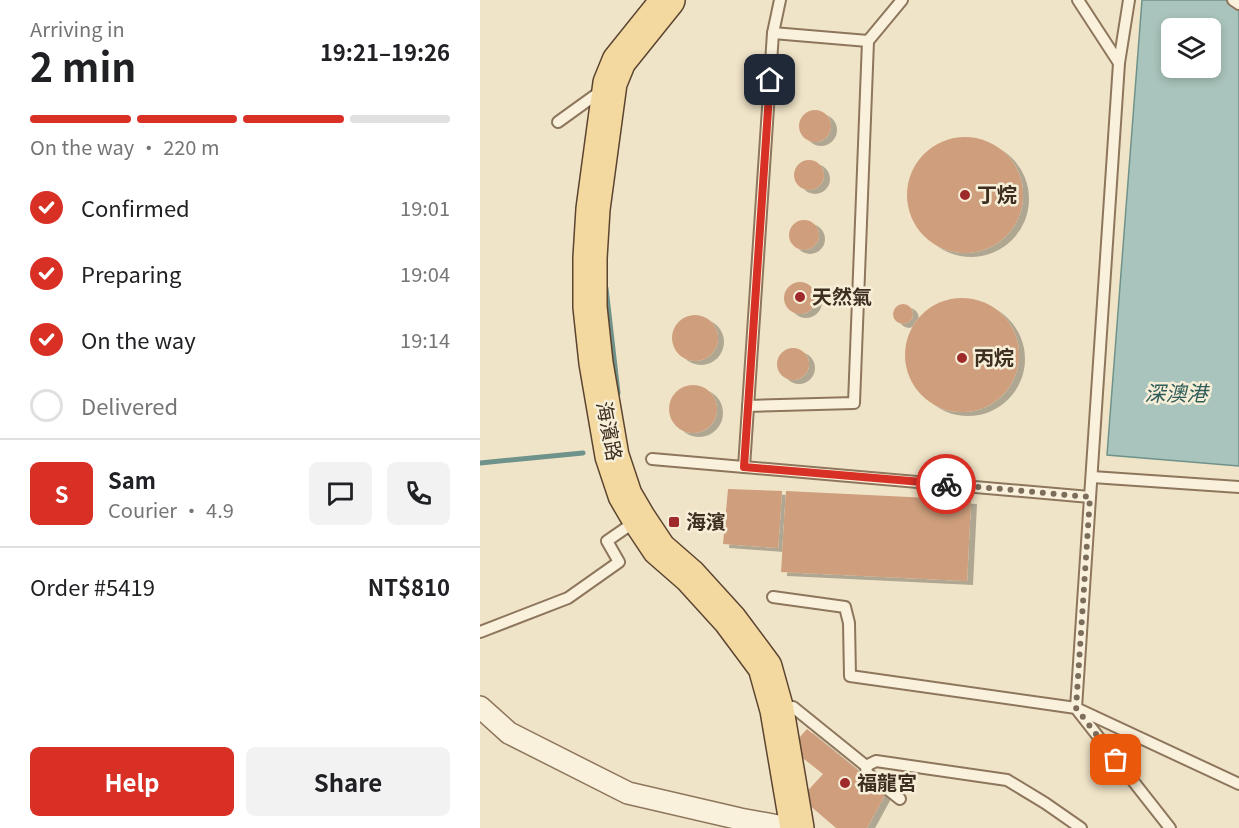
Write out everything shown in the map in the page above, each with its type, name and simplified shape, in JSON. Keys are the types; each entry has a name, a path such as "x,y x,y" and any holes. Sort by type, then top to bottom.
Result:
{"main road":[{"name":"海濱路","path":"668,0 619,61 610,83 593,209 590,258 590,307 596,363 612,456 625,495 659,549 690,576 730,620 765,667 777,710 797,828"}],"street":[{"path":"480,707 509,733 628,792 789,828"}],"lane":[{"path":"744,467 773,33 780,0"},
{"path":"748,406 854,403 868,41 902,0"},
{"path":"1078,0 1119,63"},
{"path":"1129,0 1119,63 1076,708 1170,828"},
{"path":"1233,0 1239,4"},
{"path":"773,33 868,41"},
{"path":"558,122 610,83"},
{"path":"652,459 1090,497"},
{"path":"1092,477 1239,487"},
{"path":"480,632 568,598 619,562 607,541 639,519"},
{"path":"773,597 845,608 849,623 850,676 1076,708 1239,784"},
{"path":"777,710 793,707 866,766 867,773 900,799"},
{"path":"866,766 876,761 1007,780 1081,828"}],"water":[{"name":"深澳港","path":"1142,0 1239,0 1239,466 1107,455"}],"building":[{"path":"815,110 826,115 831,126 826,137 815,142 804,137 799,126 804,115"},
{"name":"丁烷","path":"965,137 987,141 1006,154 1019,173 1023,195 1019,217 1006,236 987,249 965,253 943,249 924,236 911,217 907,195 911,173 924,154 943,141"},
{"path":"809,160 820,164 824,175 820,186 809,190 798,186 794,175 798,164"},
{"name":"天然氣","path":"804,220 815,224 819,235 815,246 804,250 793,246 789,235 793,224"},
{"name":"天然氣","path":"800,282 811,287 816,298 811,309 800,314 789,309 784,298 789,287"},
{"name":"丙烷","path":"962,298 984,302 1002,315 1015,333 1019,355 1015,377 1002,395 984,408 962,412 940,408 922,395 909,377 905,355 909,333 922,315 940,302"},
{"path":"899,304 907,304 913,310 913,318 907,324 899,324 893,318 893,310"},
{"path":"695,315 711,322 718,338 711,354 695,361 679,354 672,338 679,322"},
{"name":"天然氣","path":"793,348 804,353 809,364 804,375 793,380 782,375 777,364 782,353"},
{"path":"693,385 710,392 717,409 710,426 693,433 676,426 669,409 676,392"},
{"path":"728,489 782,491 778,548 723,544"},
{"path":"786,491 971,500 967,581 781,572"},
{"name":"福龍宮","path":"807,729 886,793 867,828 836,828 801,798 823,774 790,748"}],"waterway":[{"path":"606,288 618,393"},
{"path":"480,463 583,453"}],"way so far":[{"path":"946,484 1090,497 1076,708 1116,760"}],"place":[{"name":"丁烷","path":"965,195"},
{"name":"天然氣","path":"800,297"},
{"name":"丙烷","path":"962,358"},
{"name":"海濱","path":"674,522"},
{"name":"福龍宮","path":"845,783"}],"route":[{"path":"770,80 744,467 946,484"}]}
